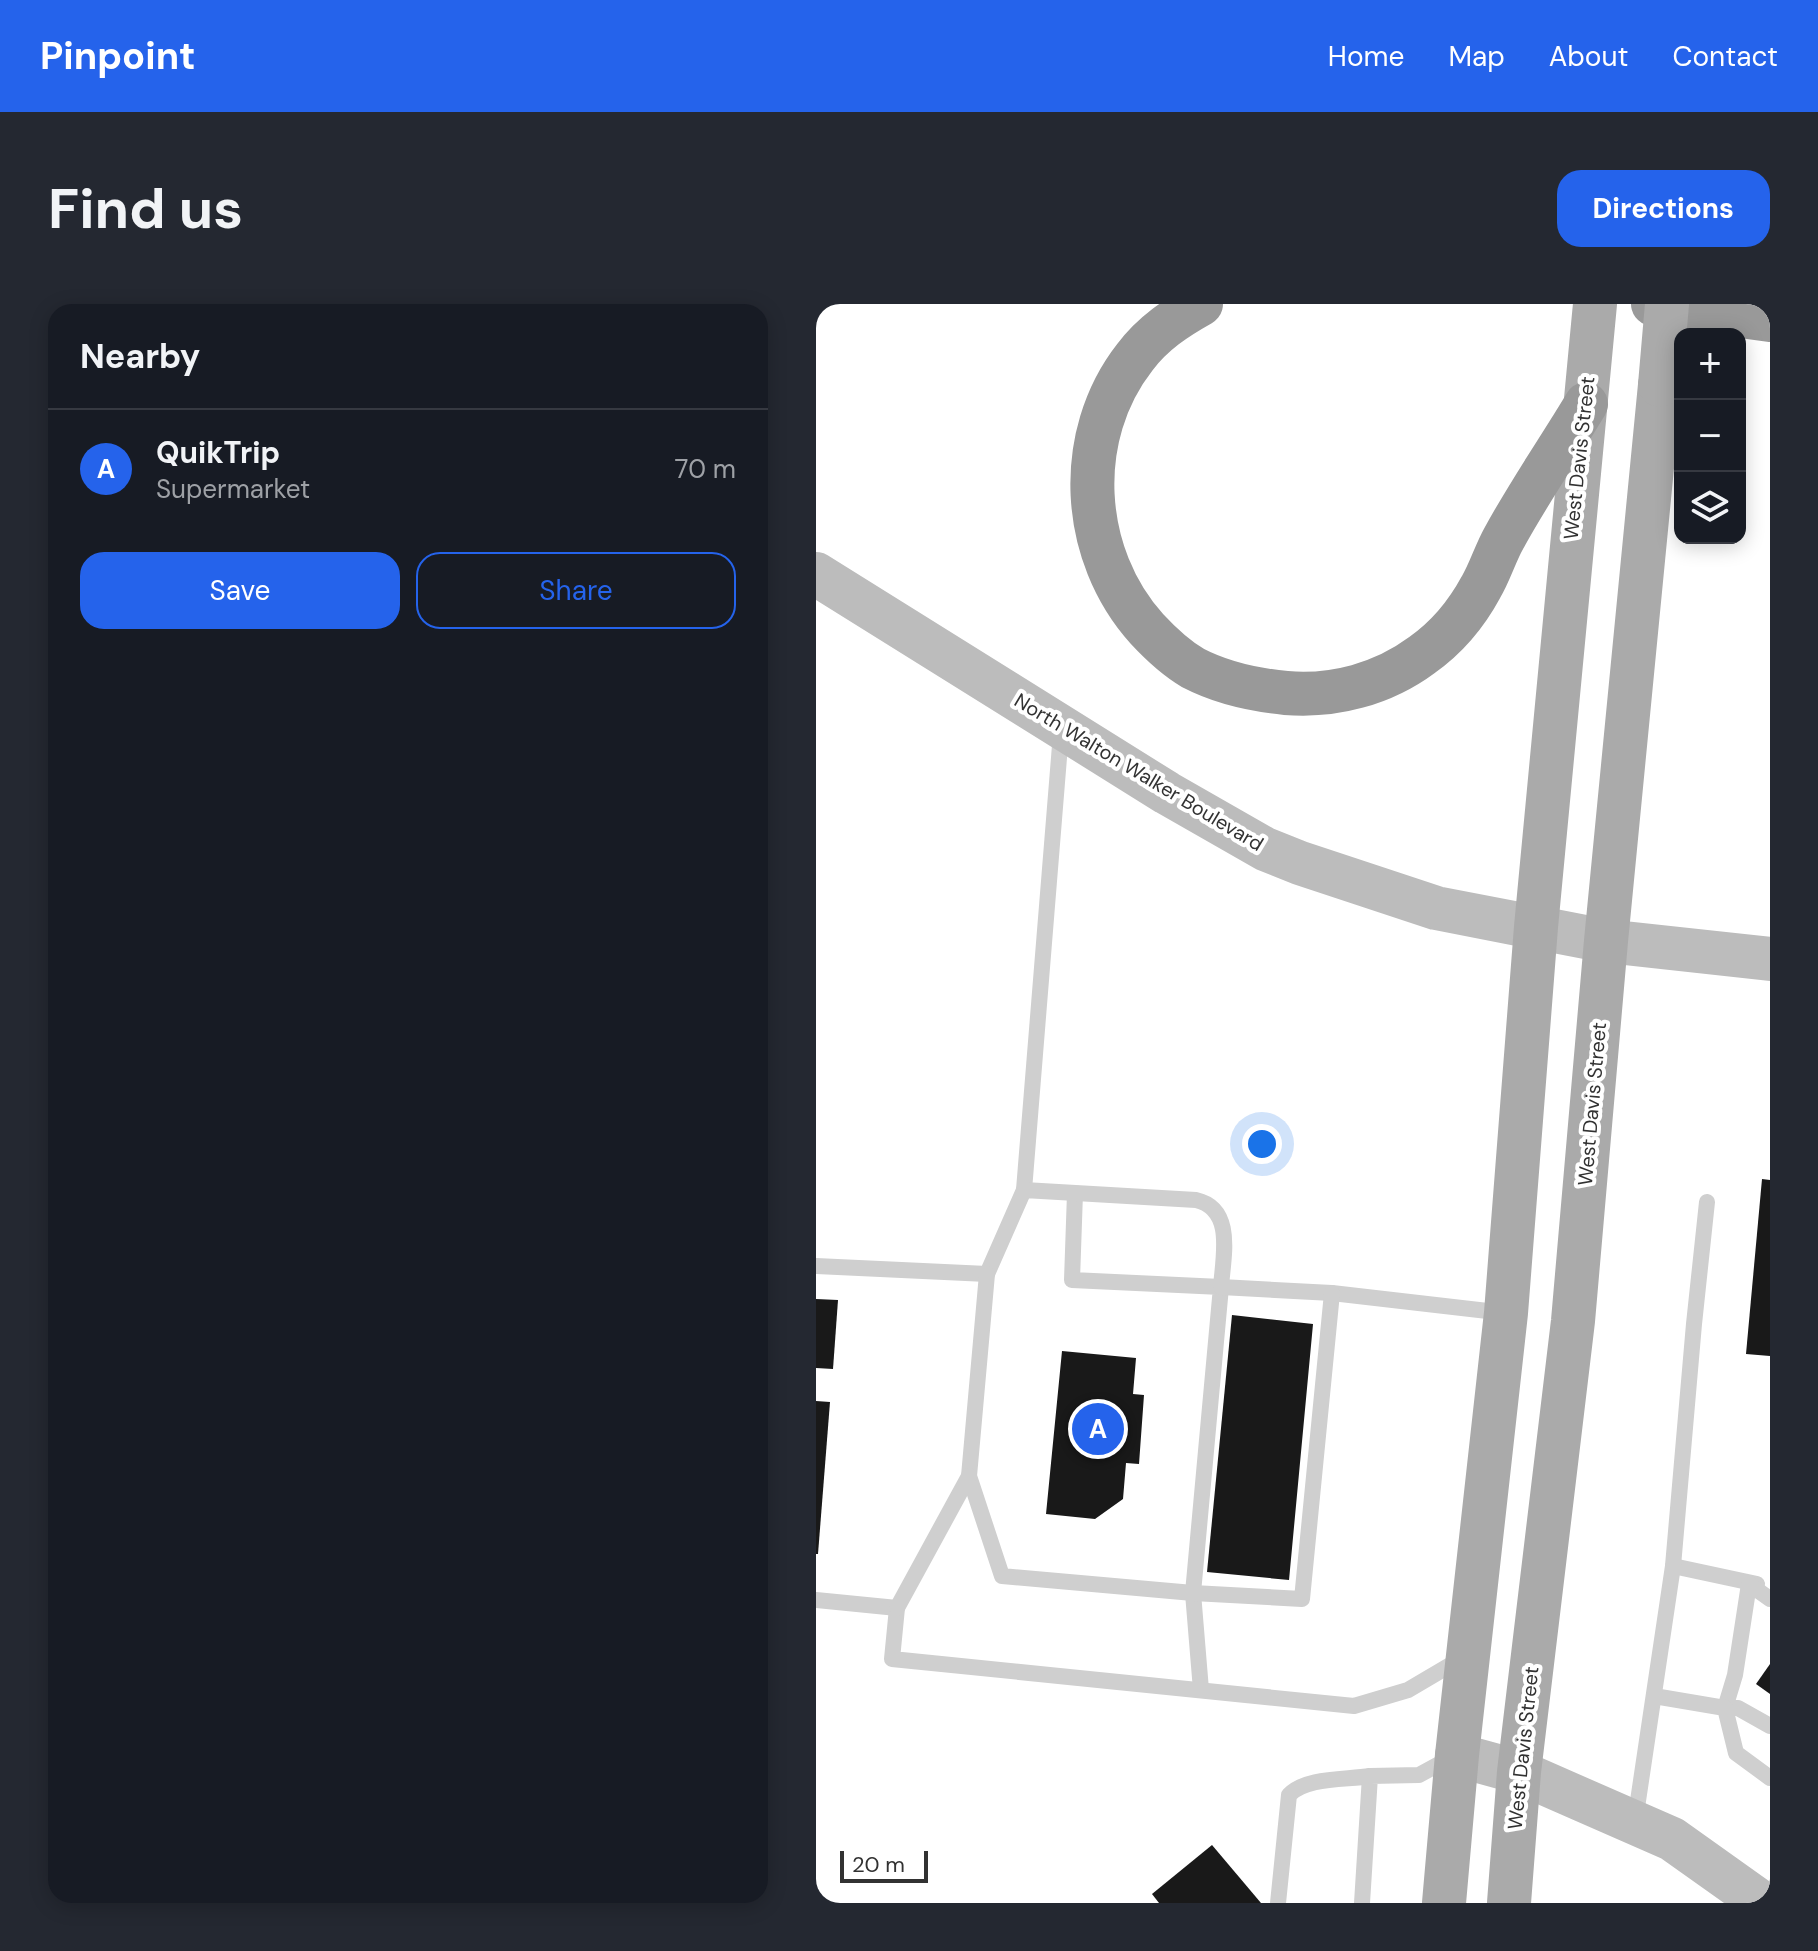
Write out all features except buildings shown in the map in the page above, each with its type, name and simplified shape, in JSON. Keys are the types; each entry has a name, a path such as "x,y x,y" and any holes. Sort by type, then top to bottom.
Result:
{"highway":[{"path":"1201,304 1168,323 1135,357 1112,396 1097,439 1091,484 1096,530 1109,574 1133,613 1161,644 1193,667 1229,681 1269,691 1309,695 1346,690 1389,676 1423,655 1454,626 1481,588 1503,540 1586,404"},
{"path":"1653,304 1770,320"}],"main road":[{"name":"West Davis Street","path":"1444,1903 1457,1755 1506,1313 1536,927 1595,304"},
{"name":"West Davis Street","path":"1509,1903 1519,1772 1573,1321 1667,304"},
{"name":"North Walton Walker Boulevard","path":"816,574 1167,793 1288,859 1436,908 1606,941 1770,959"},
{"path":"1506,1313 1573,1321"},
{"path":"1457,1755 1519,1772 1672,1839 1762,1903"}],"lane":[{"path":"1061,727 1024,1190 987,1274 969,1476 1002,1576 1302,1599 1332,1293"},
{"path":"1024,1190 1208,1203 1217,1211 1224,1231 1221,1287 1193,1593 1201,1690"},
{"path":"1075,1193 1072,1280 1332,1293 1506,1313"},
{"path":"1635,1823 1673,1566 1707,1202"},
{"path":"816,1266 987,1274"},
{"path":"969,1476 897,1608 892,1659 1354,1706 1408,1690 1469,1654"},
{"path":"1673,1566 1770,1586"},
{"path":"1749,1584 1770,1599"},
{"path":"1749,1584 1735,1675 1725,1708 1736,1753 1770,1778"},
{"path":"816,1600 897,1608"},
{"path":"1654,1696 1738,1708 1770,1726"},
{"path":"1278,1903 1289,1795 1296,1788 1370,1776 1419,1775 1457,1755"},
{"path":"1362,1903 1370,1776"}],"place":[{"name":"QuikTrip","path":"1098,1429"}]}
